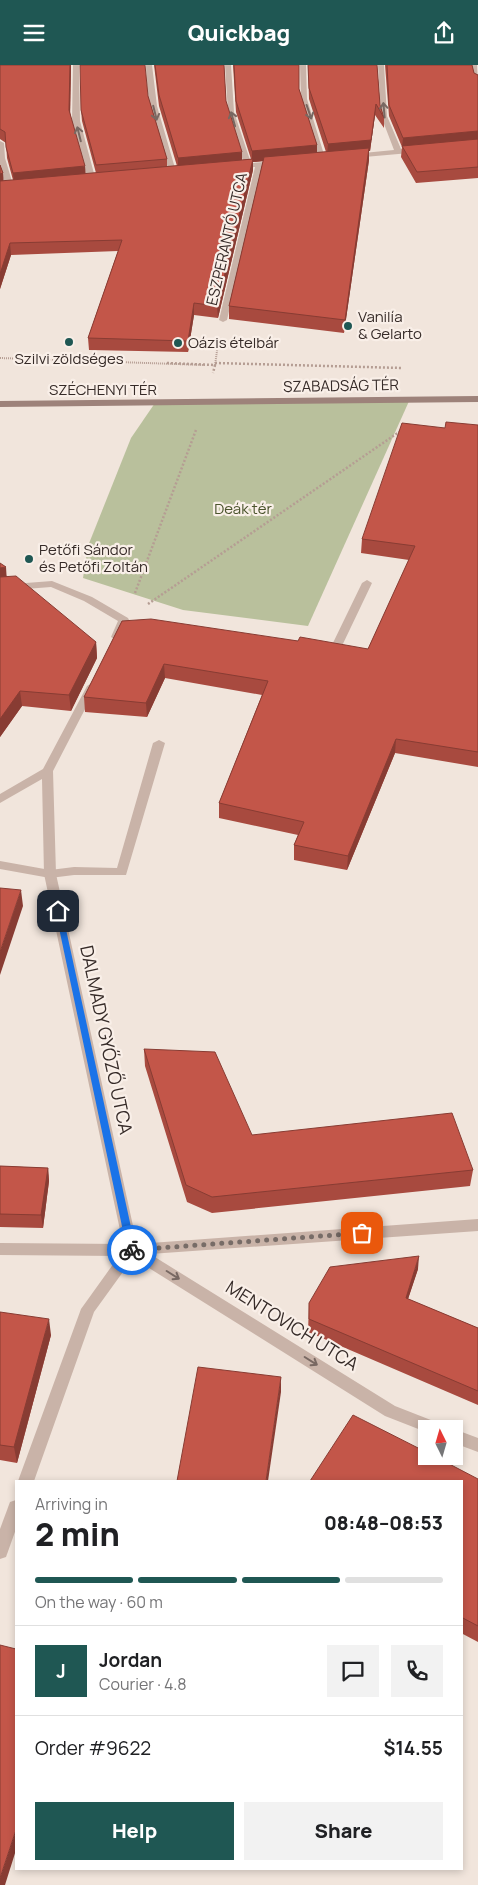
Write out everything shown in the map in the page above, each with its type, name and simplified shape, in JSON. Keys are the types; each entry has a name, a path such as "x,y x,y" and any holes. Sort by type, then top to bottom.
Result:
{"main road":[{"name":"SZABADSÁG TÉR","path":"205,403 478,399"},
{"name":"SZÉCHENYI TÉR","path":"0,403 205,403"}],"street":[{"path":"76,65 76,121 92,181"},
{"path":"149,65 154,111 174,173"},
{"path":"228,65 231,112 248,165"},
{"path":"302,65 304,99 323,159"},
{"path":"382,65 384,116 398,152"},
{"path":"474,65 478,83"},
{"path":"0,143 1,158 10,188"},
{"path":"342,157 425,150"},
{"path":"314,159 332,158"},
{"path":"229,167 286,162"},
{"name":"ESZPERANTÓ UTCA","path":"222,320 259,165"},
{"path":"165,174 184,172"},
{"path":"83,182 101,181"},
{"path":"0,189 19,187"},
{"path":"316,647 334,650 367,583"},
{"path":"0,588 52,584 88,599 129,621 112,645"},
{"name":"DALMADY GYŐZŐ UTCA","path":"96,678 47,771 50,874 132,1250"},
{"path":"0,865 50,874 74,871 122,872 159,743"},
{"path":"0,799 47,771"},
{"path":"0,1249 132,1250 478,1225"},
{"path":"26,1480 88,1309 132,1250"},
{"name":"MENTOVICH UTCA","path":"132,1250 390,1411 418,1422"},
{"path":"463,1439 478,1445"},
{"path":"0,1552 15,1510"}],"path":[{"path":"212,374 222,320"},
{"path":"0,359 410,369"},
{"path":"129,621 200,422"},
{"path":"129,621 403,430"}],"green space":[{"name":"Deák tér","path":"410,399 308,626 183,610 83,578 88,546 131,438 155,403"}],"building":[{"path":"0,65 70,65 69,110 85,166 13,173 6,147 5,132 0,129"},
{"path":"80,65 145,65 148,96 167,159 96,165 81,110"},
{"path":"155,65 224,65 226,101 242,152 178,158 159,95"},
{"path":"234,65 299,65 299,89 317,145 252,151 236,101"},
{"path":"308,65 377,65 380,105 384,118 376,104 371,140 328,144 309,88"},
{"path":"387,65 472,65 474,73 478,75 478,131 403,138 389,105"},
{"path":"478,139 478,167 417,172 402,146"},
{"path":"369,148 345,320 229,306 264,157"},
{"path":"253,159 217,306 194,303 188,341 88,338 122,240 10,243 0,274 0,181"},
{"path":"446,422 478,425 478,752 396,739 348,856 294,845 304,822 219,803 268,681 164,664 146,703 84,697 122,621 151,619 298,641 300,637 368,649 415,546 362,539 402,423 445,428"},
{"path":"16,576 96,642 69,695 20,691 0,719 0,577"},
{"path":"0,888 21,890 0,952"},
{"path":"144,1049 215,1052 252,1135 452,1113 473,1170 212,1197 186,1185"},
{"path":"0,1166 48,1168 41,1215 0,1214"},
{"path":"419,1256 406,1298 478,1328 478,1391 309,1319 309,1303 330,1267"},
{"path":"0,1312 49,1319 14,1447 0,1445"},
{"path":"198,1367 281,1377 266,1480 177,1480"},
{"path":"353,1415 418,1448 418,1465 451,1465 478,1479 478,1626 463,1618 463,1480 311,1480"},
{"path":"0,1645 15,1649 15,1833 0,1878"}],"way so far":[{"path":"132,1250 362,1233"}],"place":[{"name":"Vanilía & Gelarto","path":"348,326"},
{"name":"Szilvi zöldséges","path":"69,342"},
{"name":"Oázis ételbár","path":"178,343"},
{"name":"Petőfi Sándor és Petőfi Zoltán","path":"29,559"}],"route":[{"path":"58,911 132,1250"}]}
